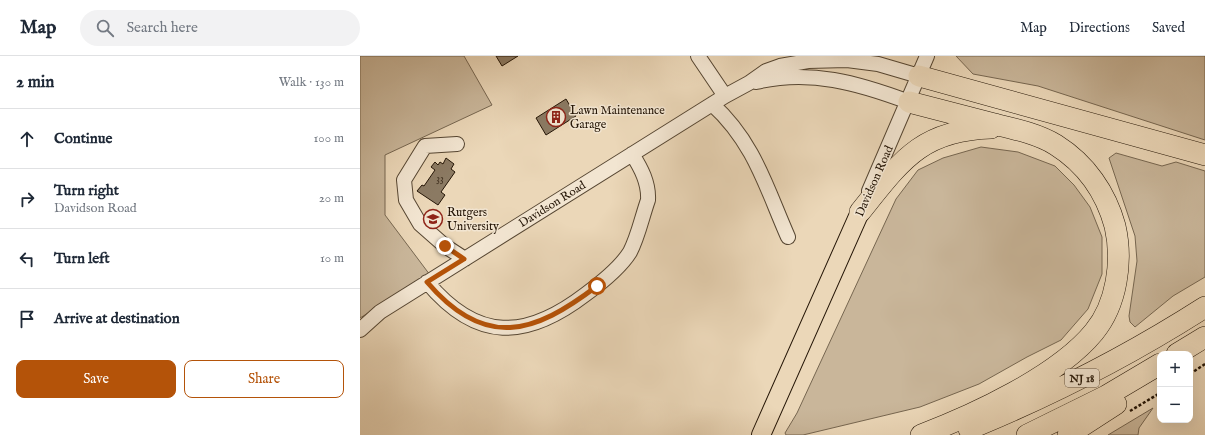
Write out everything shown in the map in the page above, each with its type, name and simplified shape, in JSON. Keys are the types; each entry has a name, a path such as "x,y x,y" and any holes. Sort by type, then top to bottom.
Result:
{"highway":[{"path":"919,76 1205,156"},
{"path":"909,102 1032,134 1055,144 1076,159 1097,184 1111,211 1118,239 1119,271 1103,317 1094,331 1068,358 1033,381 990,404 952,423 921,435"},
{"path":"860,212 906,158 929,141 950,133 975,128 1006,127"},
{"name":"NJ 18","path":"953,435 1027,405 1093,373 1205,307"},
{"path":"1182,351 1205,337"},
{"path":"1193,356 1205,348"},
{"name":"NJ 18","path":"1027,435 1106,396 1157,366"},
{"path":"1068,435 1157,378"}],"main road":[{"name":"Davidson Road","path":"761,435 860,212"}],"street":[{"path":"698,56 725,96"},
{"name":"Davidson Road","path":"860,212 909,102 927,56"},
{"name":"Davidson Road","path":"360,330 380,312 427,282 712,104 749,83 766,71 780,66 808,61 847,60 878,64 919,76"},
{"name":"Davidson Road","path":"749,83 787,76 834,79 858,84 909,102"},
{"path":"712,104 729,119 751,150 788,237"},
{"path":"457,144 425,146 404,180 406,200 420,224 445,246 464,259"},
{"path":"427,282 453,308 467,317 498,328 510,329 523,327 538,322 564,309 597,286 623,261 633,244 648,200 648,193 641,168 632,154"}],"path":[{"path":"1193,372 1205,364"}],"shaded area":[{"path":"360,56 464,56 492,105 385,155 385,215 430,275 360,318"},
{"path":"956,56 1205,56 1205,140 1038,86 973,74"},
{"path":"981,147 1018,152 1055,166 1074,185 1090,207 1102,237 1102,274 1088,309 1061,340 979,384 920,407 803,435 786,435 785,433 797,413 896,199 918,170 943,158"},
{"path":"1116,153 1162,166 1176,162 1205,171 1205,277 1173,296 1135,327 1130,322 1129,316 1137,261 1135,236 1109,158"},
{"path":"1153,408 1139,428 1138,435 1108,435"}],"building":[{"path":"496,56 518,56 502,66"},
{"name":"Lawn Maintenance Garage","path":"566,99 576,116 546,135 536,118"},
{"path":"446,158 454,164 451,169 455,172 441,192 445,195 438,205 417,191 422,185 424,186 435,170 431,167 435,162 438,165 440,162 443,164"}],"place":[{"name":"Lawn Maintenance Garage","path":"556,117"},
{"name":"Rutgers University","path":"433,219"}],"route":[{"path":"445,246 464,259 427,282 440,298 453,308 467,317 498,328 510,329 523,327 538,322 564,309 597,286"}]}
